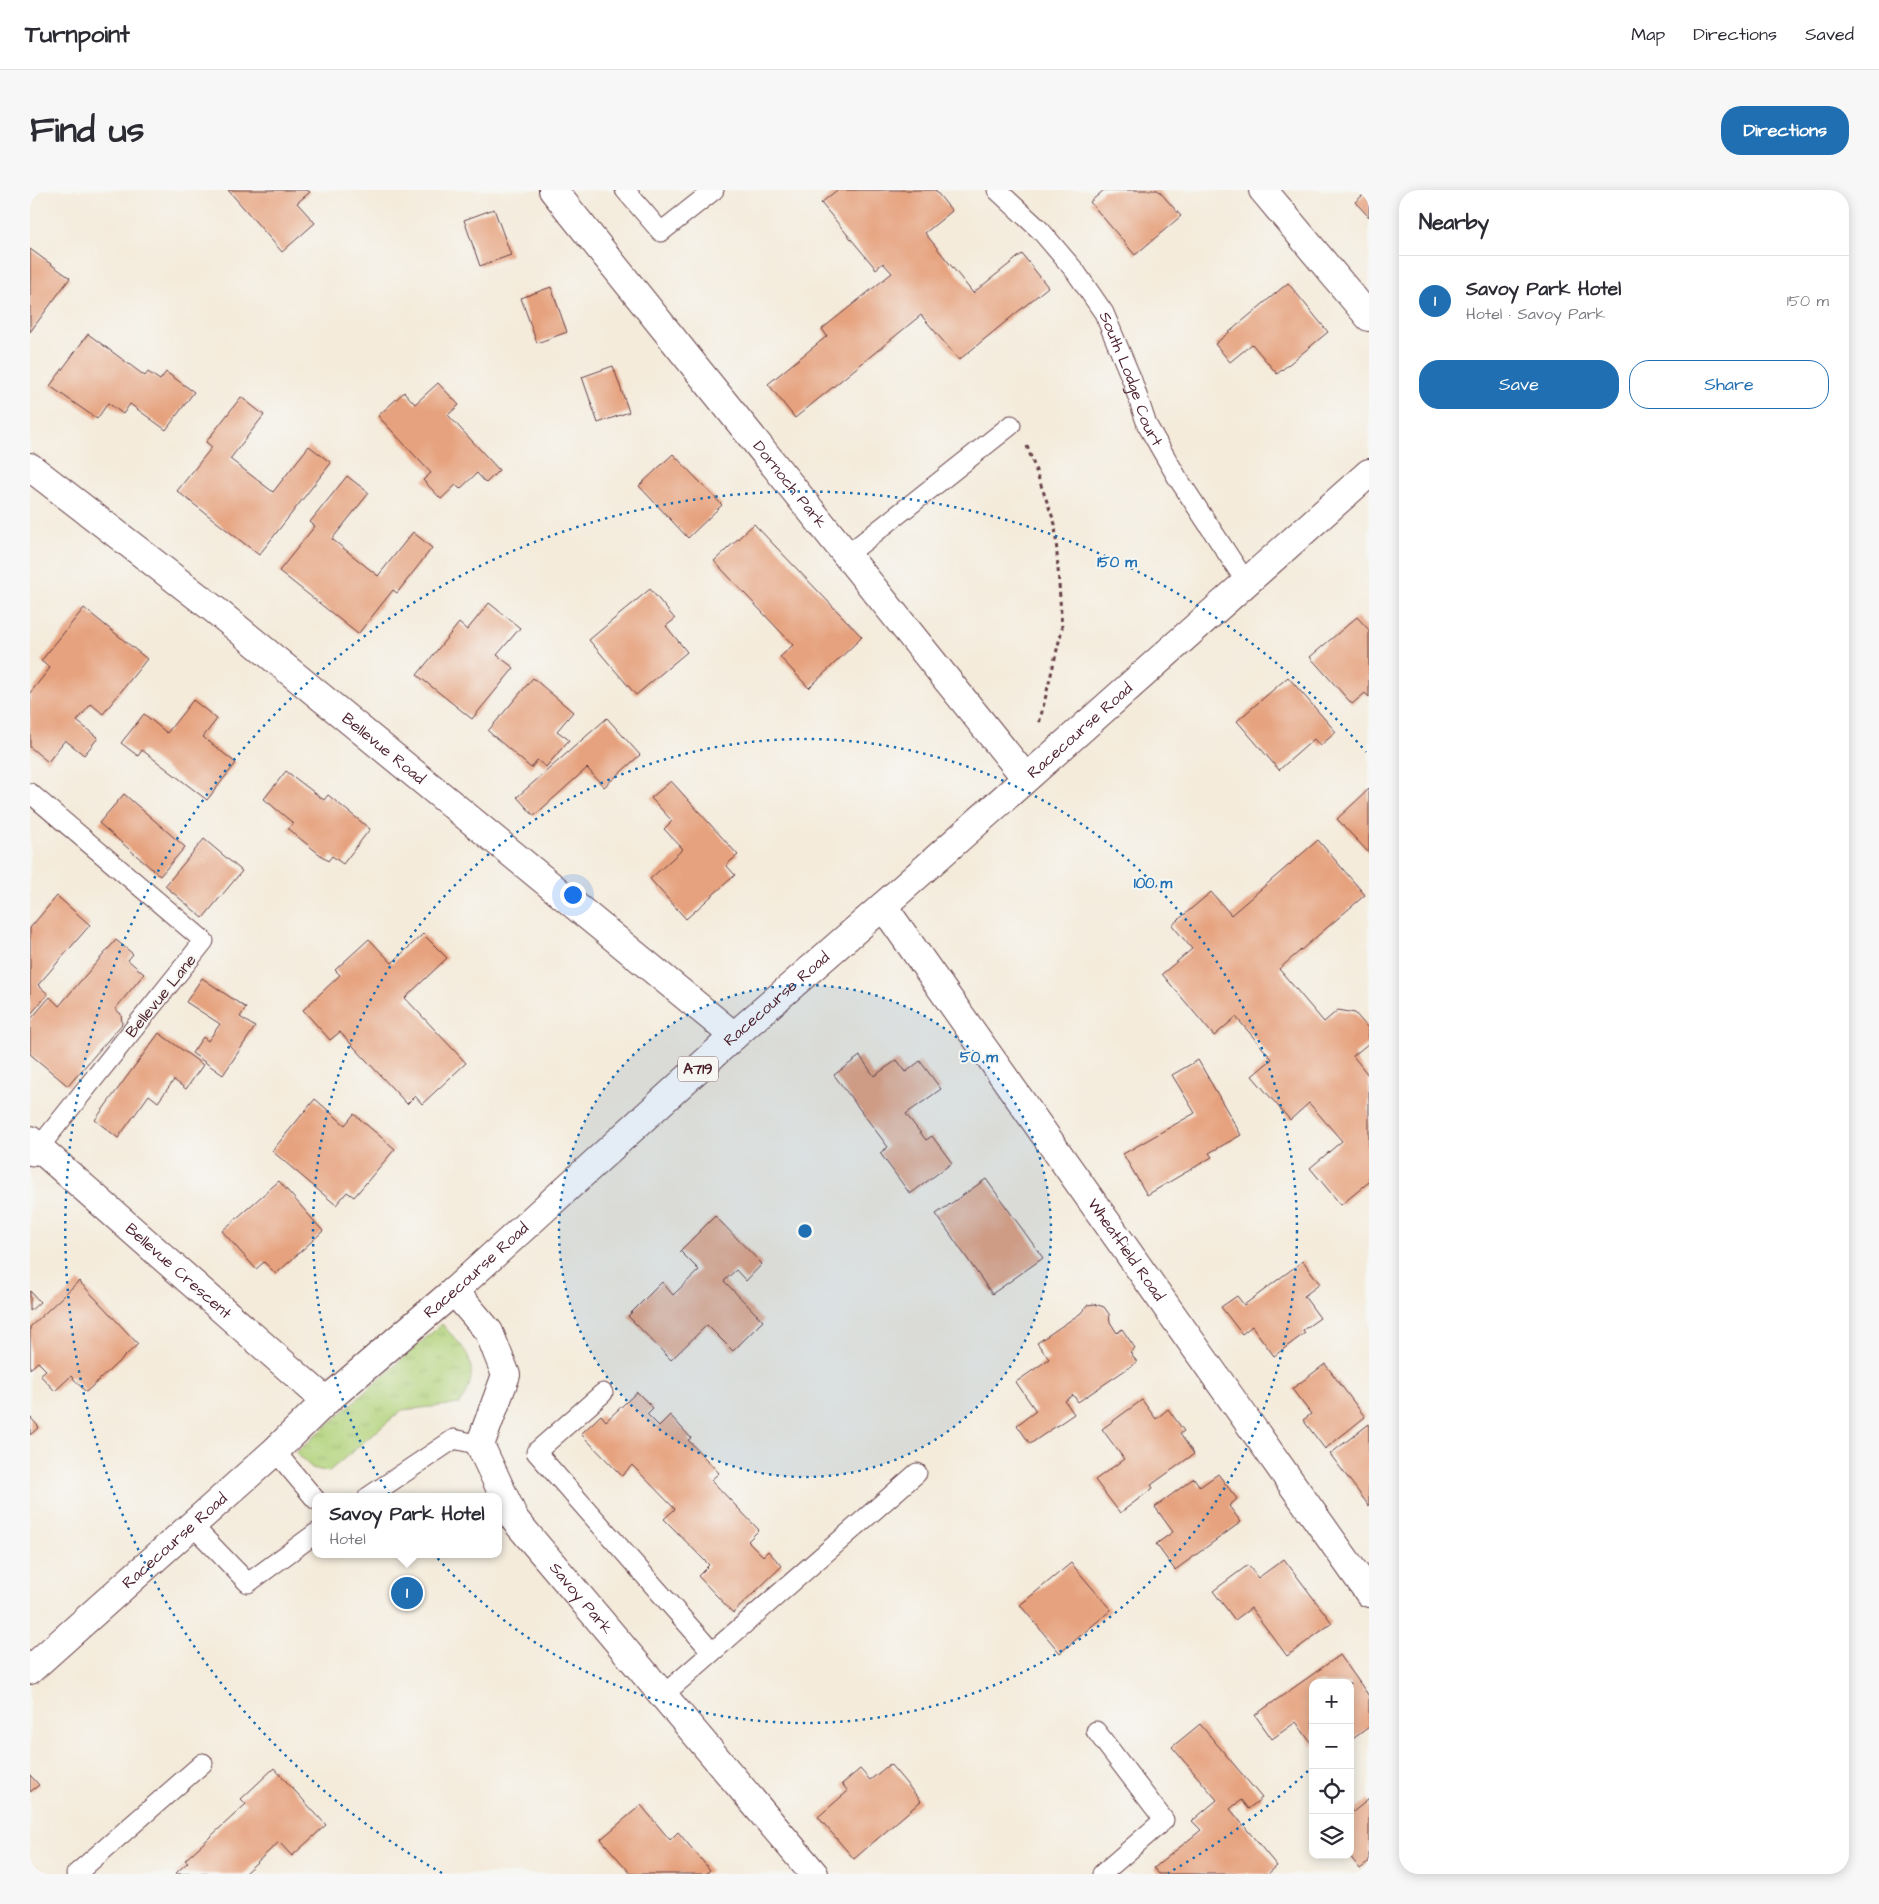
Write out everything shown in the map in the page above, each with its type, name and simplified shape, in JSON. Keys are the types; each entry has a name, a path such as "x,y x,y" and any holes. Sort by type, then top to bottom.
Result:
{"street":[{"name":"Dornoch Park","path":"553,190 1026,778"},
{"path":"1264,190 1369,317"},
{"name":"Bellevue Road","path":"30,467 215,610 734,1036"},
{"name":"Racecourse Road","path":"30,1670 275,1450 326,1401 454,1291 734,1036 883,906 1369,473"},
{"name":"Wheatfield Road","path":"883,906 1369,1593"},
{"name":"Bellevue Crescent","path":"33,1149 326,1401"},
{"path":"454,1291 489,1332 506,1375 480,1445"},
{"name":"Savoy Park","path":"480,1445 515,1520 814,1874"}],"lane":[{"path":"625,190 661,232 714,190"},
{"name":"South Lodge Court","path":"996,190 1042,231 1075,271 1104,314 1132,380 1147,425 1177,477 1246,582"},
{"path":"847,556 1011,425"},
{"name":"Bellevue Lane","path":"30,794 204,941 33,1149"},
{"path":"603,1393 536,1452 712,1652"},
{"path":"374,1493 454,1439 480,1445"},
{"path":"275,1450 312,1495"},
{"path":"662,1696 917,1473"},
{"path":"192,1525 248,1583 312,1536"},
{"path":"1096,1731 1164,1820 1102,1874"},
{"path":"76,1874 203,1763"}],"path":[{"path":"1011,425 1030,449 1055,524 1062,629 1038,732"}],"green space":[{"path":"442,1324 462,1346 470,1361 469,1387 459,1404 402,1410 328,1472 312,1468 296,1453"}],"building":[{"path":"228,190 307,190 310,192 297,203 315,223 282,252"},
{"path":"837,190 935,190 952,211 925,233 973,293 1022,254 1048,287 959,360 921,315 795,418 768,384 827,336 822,329 892,273 883,263 876,269 821,203"},
{"path":"1104,190 1158,190 1181,216 1135,255 1090,202"},
{"path":"1369,190 1369,217 1355,202"},
{"path":"494,209 511,255 480,266 464,220"},
{"path":"30,249 70,278 30,332"},
{"path":"1288,283 1328,332 1277,374 1252,344 1230,362 1215,344"},
{"path":"551,287 567,332 537,343 521,298"},
{"path":"88,334 145,376 148,372 160,380 166,372 194,392 166,430 130,404 123,414 108,403 97,419 50,386"},
{"path":"613,366 629,412 598,423 582,377"},
{"path":"438,383 459,405 448,415 499,470 486,483 477,473 460,489 456,485 441,499 423,480 431,473 378,416 404,392 415,404"},
{"path":"241,397 264,415 230,459 273,492 309,446 331,463 259,555 177,491 212,447 206,442"},
{"path":"673,454 722,505 688,538 639,486"},
{"path":"347,476 369,493 332,539 378,576 413,532 432,548 397,593 393,590 358,634 279,571 315,526 310,522"},
{"path":"754,524 862,637 809,688 780,657 793,645 714,561"},
{"path":"650,589 675,619 666,626 687,652 636,695 589,640"},
{"path":"489,603 520,628 497,655 514,668 472,719 417,675 459,623 467,630"},
{"path":"84,608 147,659 103,714 91,704 77,721 98,738 84,755 65,740 48,762 30,747 30,693 50,668 41,661"},
{"path":"1357,617 1369,630 1369,697 1365,693 1352,704 1310,657"},
{"path":"1288,677 1336,732 1320,746 1314,739 1279,770 1237,721"},
{"path":"533,678 573,712 557,731 569,740 546,767 537,760 531,768 488,731"},
{"path":"193,700 217,719 203,737 236,763 207,800 142,750 138,756 121,743 144,714 167,733"},
{"path":"607,718 640,755 604,787 587,768 534,816 517,797"},
{"path":"286,771 324,800 328,795 370,829 343,864 332,856 328,861 288,829 293,823 264,799"},
{"path":"671,781 738,855 726,865 735,875 686,919 650,879 683,849 664,829 672,821 651,798"},
{"path":"1369,789 1369,853 1337,819"},
{"path":"124,794 185,847 160,876 99,823"},
{"path":"204,839 242,871 203,918 165,886"},
{"path":"1318,840 1365,895 1279,969 1324,1022 1338,1010 1355,1013 1368,1028 1369,1043 1353,1056 1369,1076 1369,1182 1341,1205 1310,1168 1342,1141 1309,1103 1290,1120 1252,1076 1272,1059 1236,1017 1214,1036 1162,974 1192,949 1172,925 1211,892 1231,915"},
{"path":"57,896 90,925 38,985 48,994 30,1015 30,928"},
{"path":"423,934 447,958 405,998 466,1063 422,1104 415,1096 407,1104 340,1032 330,1040 303,1010 340,975 335,970 369,939 392,963"},
{"path":"116,940 133,954 128,960 144,974 115,1009 121,1014 122,1024 68,1086 30,1054 30,1020 50,997 59,1006"},
{"path":"202,978 246,1008 240,1017 255,1027 223,1075 192,1053 203,1037 208,1041 220,1024 186,1002"},
{"path":"159,1033 203,1065 186,1089 174,1080 158,1102 149,1095 118,1138 95,1120"},
{"path":"860,1056 874,1076 897,1060 906,1072 920,1061 941,1089 906,1114 926,1140 932,1136 952,1163 910,1194 880,1153 888,1147 834,1075"},
{"path":"1198,1060 1241,1135 1209,1153 1212,1157 1147,1195 1123,1154 1195,1113 1172,1075"},
{"path":"315,1099 345,1125 354,1114 395,1149 354,1197 347,1192 336,1205 272,1151"},
{"path":"986,1179 1043,1258 992,1294 936,1214"},
{"path":"279,1181 323,1231 276,1274 264,1262 256,1269 222,1231"},
{"path":"715,1216 762,1264 746,1281 736,1270 724,1281 763,1321 733,1351 707,1325 671,1360 628,1316 662,1282 673,1295 699,1270 680,1251"},
{"path":"1303,1261 1320,1284 1304,1296 1320,1318 1303,1330 1305,1333 1274,1356 1252,1326 1242,1334 1221,1307 1237,1296 1244,1305"},
{"path":"79,1281 138,1344 86,1392 71,1376 55,1391 40,1375 46,1370 38,1362 30,1369 30,1327"},
{"path":"30,1291 40,1302 30,1311"},
{"path":"1095,1304 1104,1307 1117,1333 1122,1329 1135,1348 1130,1352 1137,1362 1078,1402 1073,1395 1065,1401 1074,1414 1030,1444 1017,1425 1036,1411 1016,1382 1049,1359 1037,1343 1081,1313 1087,1305"},
{"path":"1325,1364 1365,1417 1325,1449 1303,1420 1311,1414 1292,1389"},
{"path":"637,1392 653,1408 647,1414 659,1426 670,1415 691,1438 688,1440 719,1473 711,1480 759,1530 748,1541 763,1556 768,1551 782,1566 733,1613 698,1576 709,1565 664,1519 675,1509 632,1465 622,1476 581,1434 601,1415 606,1421"},
{"path":"1142,1400 1156,1419 1168,1409 1184,1431 1180,1434 1194,1454 1151,1485 1153,1488 1120,1513 1095,1480 1124,1459 1102,1429"},
{"path":"30,1417 39,1427 30,1435"},
{"path":"1369,1424 1369,1506 1330,1454"},
{"path":"1218,1474 1237,1499 1229,1506 1241,1522 1175,1570 1156,1544 1173,1532 1155,1507 1194,1478 1200,1487"},
{"path":"1284,1559 1332,1623 1287,1656 1251,1608 1235,1620 1213,1591 1248,1565 1258,1578"},
{"path":"1071,1563 1111,1610 1060,1653 1020,1605"},
{"path":"1340,1655 1369,1696 1369,1727 1354,1738 1354,1679 1309,1679 1309,1740 1296,1722 1272,1739 1255,1715"},
{"path":"1200,1724 1262,1798 1248,1809 1241,1800 1230,1809 1277,1866 1268,1874 1159,1874 1154,1868 1201,1830 1192,1821 1217,1800 1172,1747"},
{"path":"890,1764 921,1801 854,1859 818,1817 848,1791 842,1784 860,1769 870,1780"},
{"path":"274,1768 326,1825 292,1856 279,1842 244,1874 175,1874 188,1862 185,1860 246,1804 241,1799"},
{"path":"30,1775 39,1785 30,1792"},
{"path":"1369,1799 1369,1862 1360,1869 1352,1859 1354,1859 1354,1811"},
{"path":"641,1805 670,1840 678,1832 710,1870 706,1874 631,1874 601,1839"}],"place":[{"name":"Savoy Park Hotel","path":"407,1593"}]}
